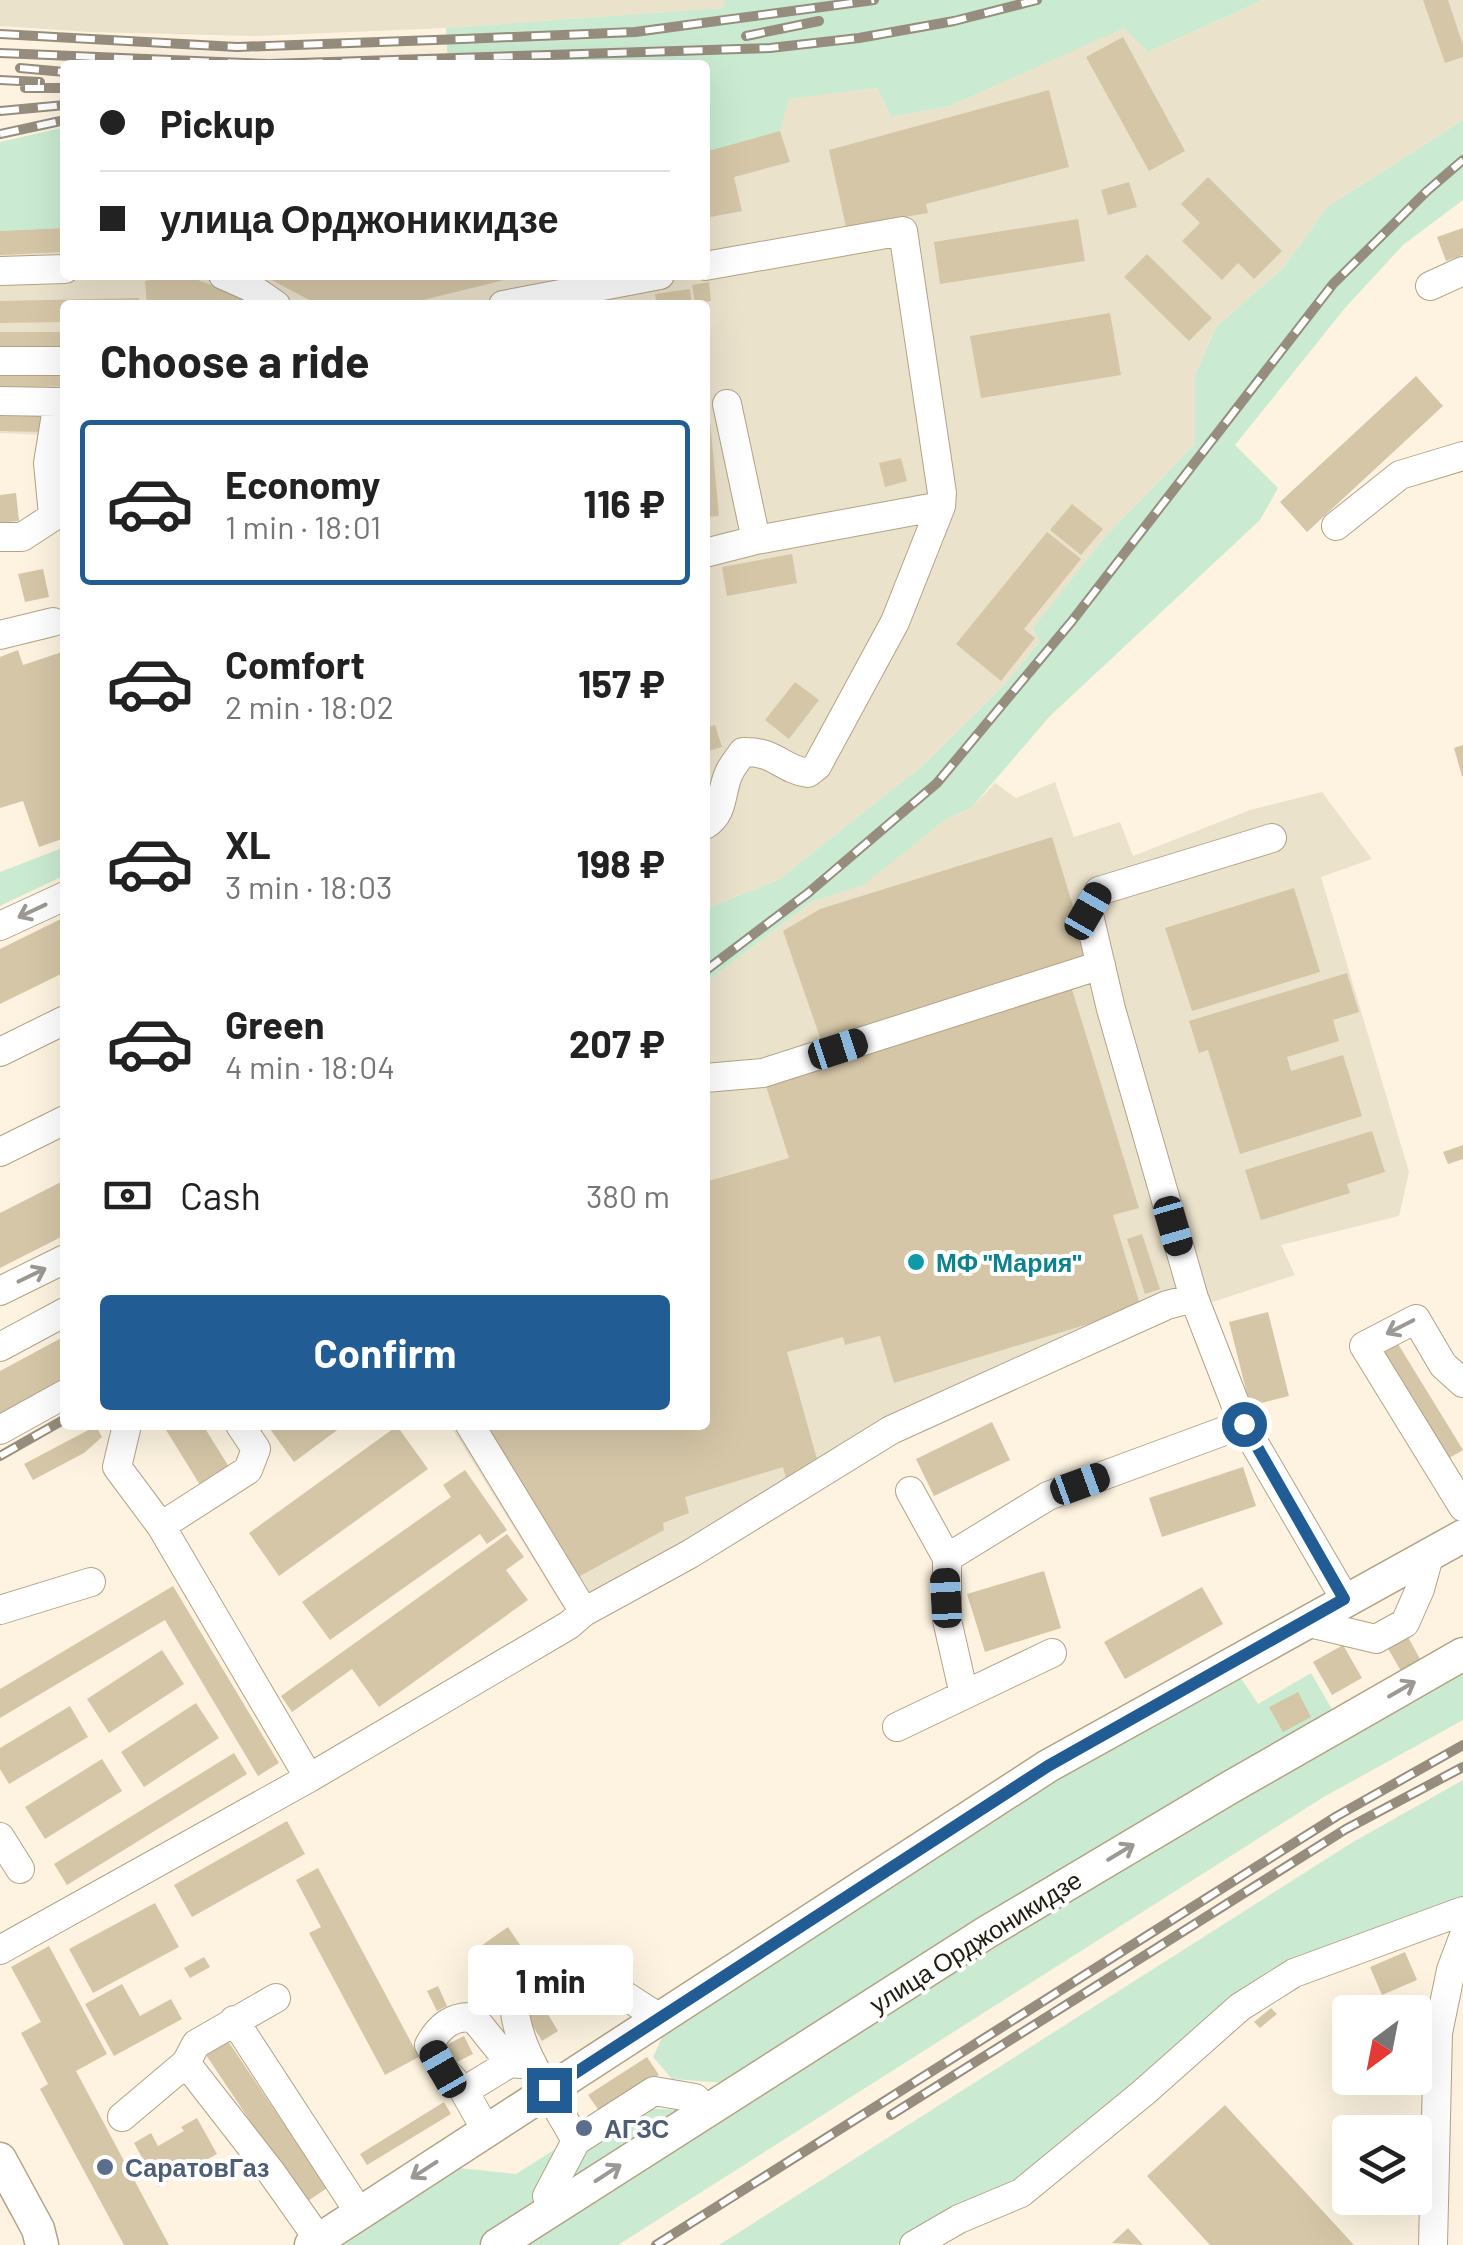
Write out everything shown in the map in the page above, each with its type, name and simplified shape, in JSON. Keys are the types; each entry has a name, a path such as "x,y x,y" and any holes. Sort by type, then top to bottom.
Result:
{"main road":[{"path":"315,2242 486,2130 531,2072 660,2018 1048,1766 1463,1536"},
{"name":"улица Орджоникидзе","path":"497,2245 1003,1923 1463,1654"},
{"path":"0,2158 45,2240"}],"street":[{"path":"710,265 904,230 942,493 895,622 817,766 808,773 764,751 742,752 714,792 710,822"},
{"path":"0,271 60,268"},
{"path":"1430,286 1463,271"},
{"path":"234,280 269,300"},
{"path":"529,300 634,280"},
{"path":"0,362 60,361"},
{"path":"0,401 58,402 48,463 59,512 22,537 0,538"},
{"path":"727,404 756,540"},
{"path":"1336,526 1400,476 1463,456"},
{"path":"710,552 940,506"},
{"path":"0,635 53,622"},
{"path":"1272,838 1099,892 1088,911 1194,1298 1244,1424 1344,1599"},
{"path":"0,926 60,898"},
{"path":"710,1077 763,1072 1102,965"},
{"path":"0,1052 60,1022"},
{"path":"0,1152 60,1122"},
{"path":"0,1291 60,1261"},
{"path":"0,1950 308,1778 570,1625 584,1612 690,1554 891,1430 1167,1305 1194,1298"},
{"path":"0,1347 60,1315"},
{"path":"1463,1383 1444,1365 1416,1319 1364,1346 1463,1507"},
{"path":"0,1430 60,1397"},
{"path":"947,1558 1048,1496 1244,1424"},
{"path":"126,1430 117,1467 161,1526 308,1778"},
{"path":"161,1526 248,1470 256,1449 243,1430"},
{"path":"473,1430 584,1612"},
{"path":"910,1490 947,1558 947,1620 964,1695"},
{"path":"1304,1622 1376,1639 1405,1623 1430,1553"},
{"path":"0,1610 92,1582"},
{"path":"897,1727 1052,1653"},
{"path":"0,1837 20,1868"},
{"path":"914,2245 958,2219 1021,2193 1240,2007 1294,1973 1463,1911"},
{"path":"1433,2245 1438,2033 1463,1938"},
{"path":"531,2072 513,1997 516,1984 537,1969 559,1965 593,1978 660,2018"},
{"path":"122,2117 186,2064 196,2044 276,1998"},
{"path":"486,2130 464,2090 443,2069 429,2045 437,2030 458,2016 473,2017 531,2072 576,2141"},
{"path":"234,2020 359,2212"},
{"path":"186,2064 315,2242"},
{"path":"464,2090 531,2072"},
{"path":"554,2209 547,2196 576,2141 654,2090 695,2098 706,2109"}],"shaded area":[{"path":"0,0 724,0 724,8 446,28 255,36 0,26"},
{"path":"1263,0 1463,0 1463,120 1327,207 1283,268 1216,327 1195,375 1195,444 1105,537 1032,630 1040,641 1005,684 922,766 778,880 710,907 710,300 60,300 60,436 0,433 0,231 60,228 60,280 710,280 710,149 788,99 877,88 891,117 950,106 1124,27 1148,52"},
{"path":"1055,782 1074,837 1120,822 1133,856 1250,810 1322,792 1372,859 1321,877 1409,1172 1399,1216 1281,1245 1295,1275 1213,1302 1197,1290 898,1438 576,1628 453,1430 710,1430 710,979 813,901 863,884 946,819 971,808 995,783 1016,798"}],"green space":[{"path":"724,0 1263,0 1148,52 1124,28 950,106 891,117 877,88 789,99 780,131 710,151 710,60 448,60 446,28 723,8"},
{"path":"1463,120 1463,200 1403,245 1345,308 1235,445 1278,488 1260,520 1050,716 971,808 946,819 863,885 813,901 710,979 710,907 778,880 922,766 1005,684 1040,641 1032,629 1105,537 1195,444 1195,375 1216,327 1283,268 1327,207"},
{"path":"60,128 60,228 0,231 0,142"},
{"path":"60,849 60,877 0,906 0,872"},
{"path":"1463,1669 1463,1720 1322,1798 618,2245 521,2245 992,1940"},
{"path":"1311,1673 1333,1711 966,1925 726,2083 672,2079 653,2057 665,2031 1065,1773 1239,1675 1258,1704"},
{"path":"1463,1780 1463,1902 1292,1964 1010,2188 951,2212 896,2245 719,2245 1353,1842"},
{"path":"639,2108 684,2110 559,2193 585,2142"},
{"path":"560,2146 527,2214 477,2245 344,2245 449,2167 516,2174"}],"building":[{"path":"1423,0 1448,0 1463,45 1463,57 1445,63"},
{"path":"1123,37 1185,151 1149,171 1086,57"},
{"path":"1049,90 1069,167 926,204 928,213 846,227 829,150"},
{"path":"780,131 790,162 734,177 742,211 710,217 710,151"},
{"path":"1208,177 1282,251 1254,279 1238,263 1222,280 1182,241 1200,223 1181,204"},
{"path":"1129,182 1137,207 1108,215 1101,190"},
{"path":"1078,219 1085,261 940,284 934,242"},
{"path":"60,228 60,252 0,255 0,231"},
{"path":"1463,228 1463,255 1446,261 1437,237"},
{"path":"1147,254 1212,318 1189,341 1124,277"},
{"path":"198,280 245,300 147,300 145,281"},
{"path":"272,280 504,280 423,300 310,300"},
{"path":"709,282 711,301 694,300 692,285"},
{"path":"690,289 691,300 656,300 655,294"},
{"path":"139,298 139,300 60,300 60,322 0,323 0,301"},
{"path":"1110,313 1121,375 981,398 970,336"},
{"path":"0,332 60,332 60,353 0,353"},
{"path":"60,369 60,386 0,388 0,370"},
{"path":"1416,376 1443,406 1307,532 1280,502"},
{"path":"0,411 44,413 44,432 0,431"},
{"path":"710,421 719,516 710,517"},
{"path":"901,458 907,481 885,487 879,463"},
{"path":"16,493 19,521 0,523 0,495"},
{"path":"1072,504 1103,529 1081,555 1050,530"},
{"path":"1047,532 1081,559 1024,629 1035,638 1001,681 956,644"},
{"path":"792,554 797,583 727,596 722,567"},
{"path":"43,569 49,597 25,602 18,574"},
{"path":"18,650 23,665 60,653 60,840 39,847 23,801 0,808 0,657"},
{"path":"795,682 819,700 789,739 765,720"},
{"path":"715,725 722,747 710,751 710,726"},
{"path":"1463,745 1463,776 1462,776 1454,748"},
{"path":"1052,837 1088,956 822,1043 783,931 820,909"},
{"path":"1294,888 1320,972 1192,1011 1165,928"},
{"path":"60,919 60,974 0,1004 0,949"},
{"path":"1347,973 1359,1012 1333,1020 1339,1041 1287,1057 1291,1071 1343,1055 1362,1116 1240,1154 1208,1050 1199,1053 1189,1021"},
{"name":"МФ \"Мария\"","path":"1071,986 1139,1208 1113,1215 1141,1308 894,1383 880,1336 845,1345 843,1337 787,1352 817,1459 786,1478 783,1467 685,1497 689,1513 663,1523 664,1530 571,1581 485,1430 710,1430 710,1181 789,1158 765,1083"},
{"path":"1372,1131 1385,1172 1347,1184 1350,1193 1261,1220 1245,1170"},
{"path":"1463,1145 1463,1159 1448,1164 1443,1152"},
{"path":"60,1183 60,1238 0,1268 0,1213"},
{"path":"1142,1234 1160,1289 1145,1294 1127,1239"},
{"path":"1268,1312 1289,1396 1250,1406 1229,1322"},
{"path":"60,1339 60,1387 0,1420 0,1371"},
{"path":"1398,1344 1463,1450 1444,1461 1379,1355"},
{"path":"992,1422 1010,1460 934,1496 916,1459"},
{"path":"88,1430 98,1430 102,1437 84,1453 33,1480 24,1464"},
{"path":"166,1430 206,1430 229,1467 200,1485"},
{"path":"271,1430 337,1430 294,1462"},
{"path":"391,1430 400,1430 428,1469 279,1576 249,1533"},
{"path":"1243,1467 1256,1506 1162,1537 1149,1498"},
{"path":"465,1470 507,1530 487,1544 480,1534 330,1640 302,1602 451,1497 443,1485"},
{"path":"507,1534 524,1557 506,1570 528,1600 379,1707 352,1669 292,1712 281,1696"},
{"path":"1044,1571 1061,1628 985,1652 967,1594"},
{"path":"173,1586 279,1763 258,1776 165,1620 0,1718 0,1689"},
{"path":"1202,1587 1223,1624 1125,1679 1104,1642"},
{"path":"1396,1615 1420,1659 1401,1671 1376,1628"},
{"path":"1343,1645 1362,1678 1332,1695 1313,1662"},
{"path":"162,1650 184,1684 109,1733 87,1699"},
{"path":"1298,1692 1311,1717 1283,1732 1269,1707"},
{"path":"196,1703 219,1738 144,1787 121,1752"},
{"path":"70,1706 88,1737 9,1784 0,1769 0,1748"},
{"path":"234,1753 247,1774 67,1885 54,1864"},
{"path":"102,1759 122,1791 45,1839 25,1807"},
{"path":"287,1821 305,1854 192,1917 174,1885"},
{"path":"318,1868 419,2057 385,2075 309,1933 321,1927 296,1880"},
{"path":"155,1903 179,1947 93,1993 69,1949"},
{"path":"508,1927 524,1951 491,1974 475,1950"},
{"name":"СаратовГаз","path":"49,1946 107,2054 76,2071 169,2245 124,2245 40,2089 48,2084 21,2033 41,2022 11,1967"},
{"path":"1405,1952 1417,1980 1382,1995 1370,1967"},
{"path":"204,1957 210,1967 190,1978 184,1968"},
{"path":"122,1984 140,2016 171,1999 182,2019 114,2056 85,2004"},
{"path":"438,1986 447,2006 437,2011 427,1991"},
{"path":"536,1994 558,2031 542,2041 519,2004"},
{"path":"1271,2008 1277,2014 1260,2028 1254,2022"},
{"path":"464,2036 473,2054 449,2066 440,2048"},
{"path":"226,2038 327,2188 305,2203 204,2052"},
{"path":"647,2057 659,2075 602,2115 588,2095"},
{"path":"444,2102 451,2114 367,2165 360,2154"},
{"path":"1225,2105 1354,2245 1210,2245 1147,2176"},
{"path":"197,2118 217,2154 158,2187 134,2143 151,2133 158,2146"},
{"path":"1128,2228 1143,2245 1112,2243"}],"railway":[{"path":"0,34 237,47 462,39 635,32 874,0"},
{"path":"394,60 770,48 859,38 954,21 1037,0"},
{"path":"746,36 819,21"},
{"path":"0,53 171,60"},
{"path":"20,68 60,72"},
{"path":"0,80 40,82"},
{"path":"25,88 60,88"},
{"path":"0,111 60,105"},
{"path":"0,134 60,121"},
{"path":"710,967 808,893 937,783 1072,621 1333,284 1463,160"},
{"path":"0,1456 60,1422"},
{"path":"656,2245 1337,1816 1463,1745"},
{"path":"891,2115 1346,1829 1463,1767"}],"place":[{"name":"МФ \"Мария\"","path":"916,1262"},
{"name":"АГЗС","path":"584,2128"},
{"name":"СаратовГаз","path":"105,2167"}],"route":[{"path":"549,2090 1048,1766 1344,1599 1244,1424"}]}
